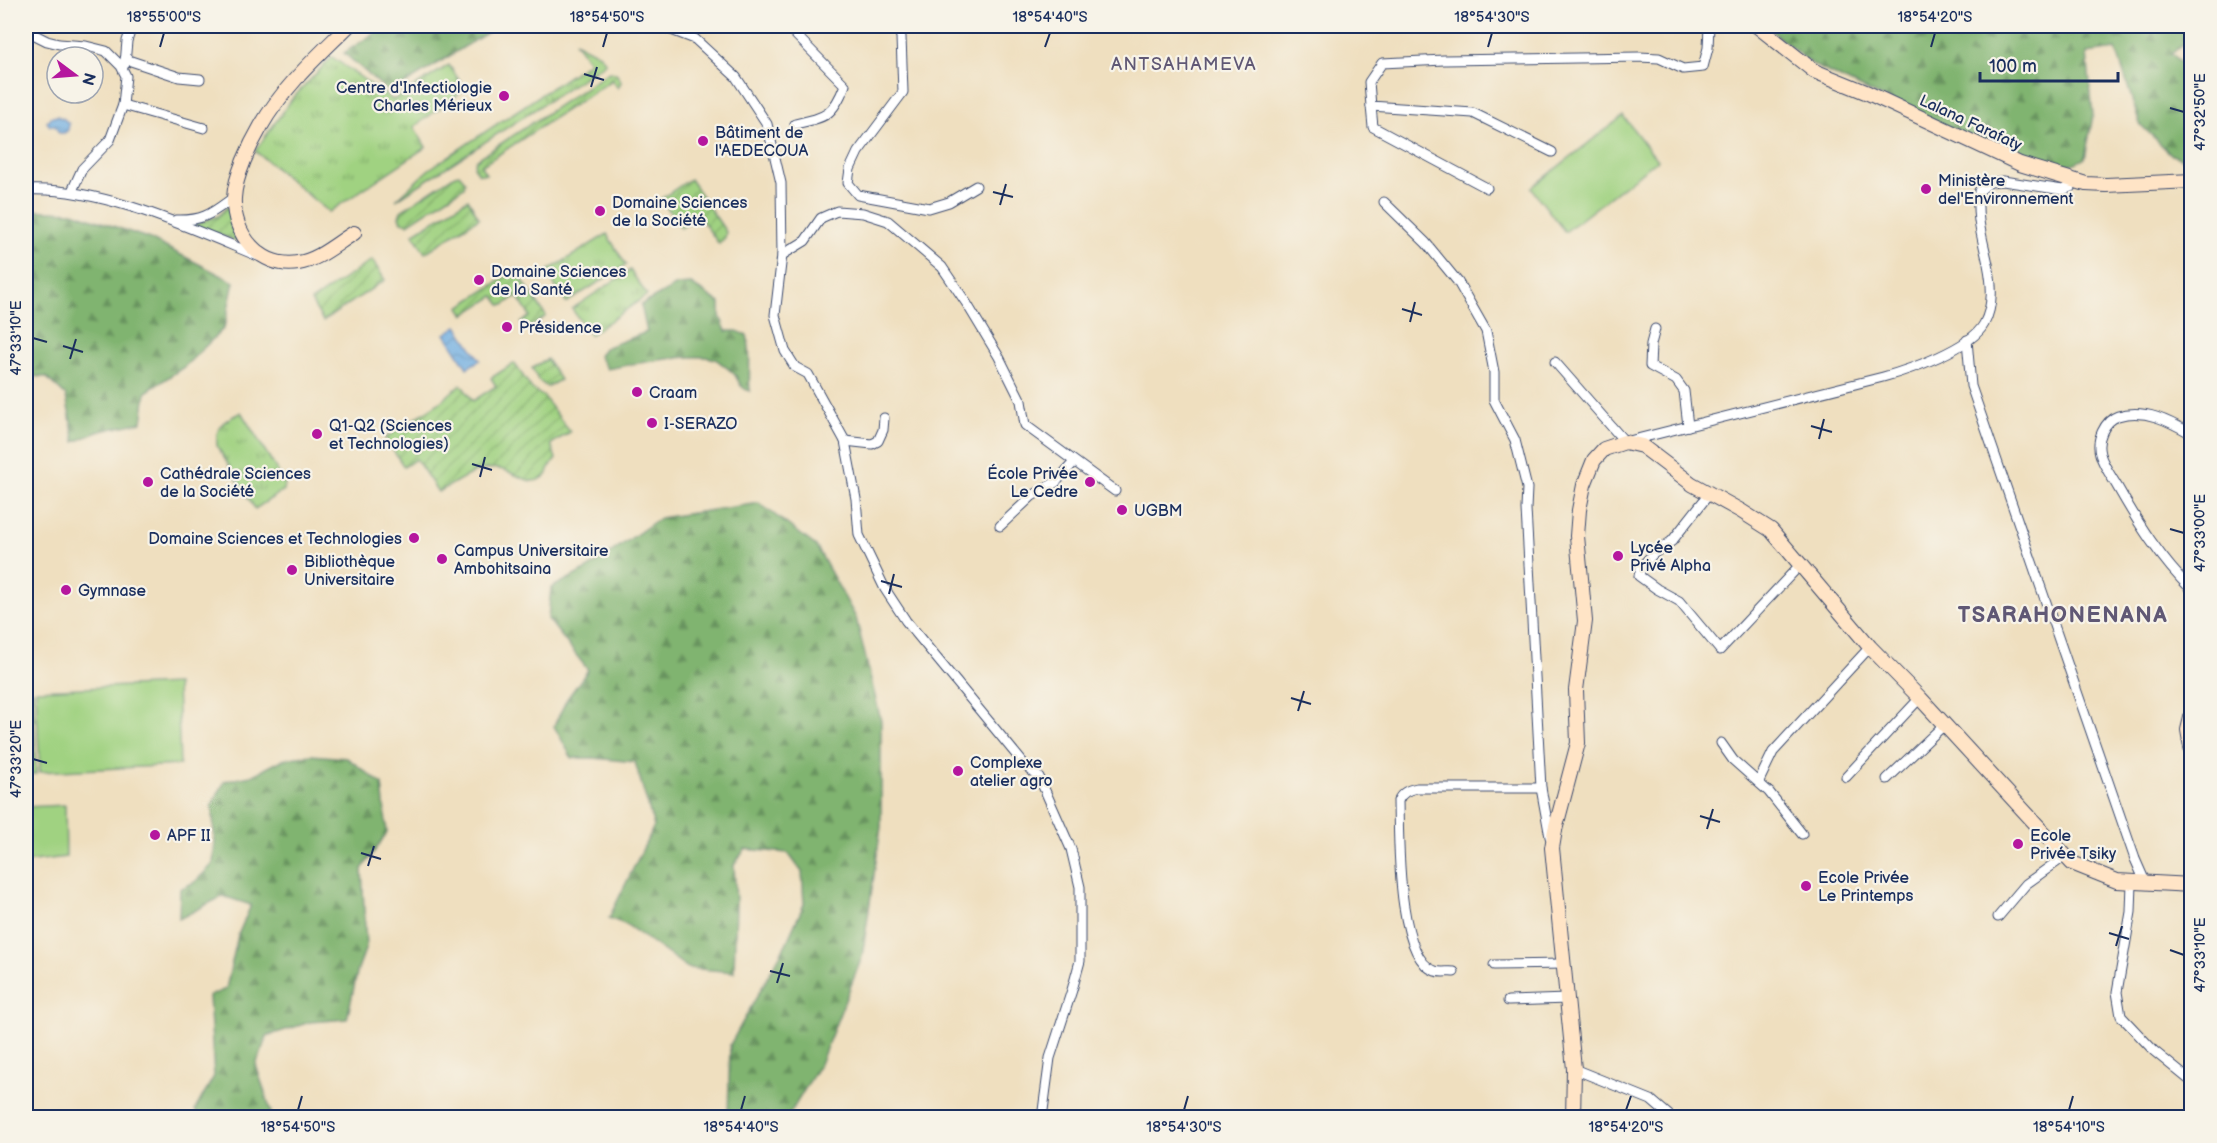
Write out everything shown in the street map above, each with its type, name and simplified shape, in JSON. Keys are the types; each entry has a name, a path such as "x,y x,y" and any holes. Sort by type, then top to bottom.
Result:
{"street":[{"path":"72,191 82,169 110,140 123,105 125,58 132,26"},
{"path":"261,257 246,241 235,217 234,197 244,161 261,124 297,77 348,26"},
{"path":"661,26 695,39 736,77 767,124 781,183 782,255 775,315 785,351 795,367 808,374 845,441 856,499 859,535 885,589 906,621 1024,764 1039,777 1071,849 1080,887 1080,961 1050,1058 1042,1118"},
{"path":"787,26 845,85 838,104 823,117 795,124"},
{"path":"897,26 901,37 903,92 858,152 850,169 848,183 858,195 929,208 949,202 976,186"},
{"path":"1487,188 1373,127 1369,82 1382,63 1639,57 1659,58 1683,69 1703,67 1708,48 1708,26"},
{"name":"Lalana Farafaty","path":"1757,26 1814,71 1868,93 2020,164 2086,184 2192,181"},
{"path":"29,32 59,44 86,46 106,51 121,66 126,76"},
{"path":"125,58 179,77 200,79"},
{"path":"123,105 204,128"},
{"path":"1371,106 1473,113 1552,153"},
{"path":"1552,848 1578,743 1576,690 1585,621 1578,536 1584,485 1594,460 1604,449 1625,442 1883,377 1917,366 1968,340 1984,325 1992,294 1978,222 1979,191 1990,182 2003,181 2063,190 2071,187 2072,180"},
{"path":"26,190 72,191 168,220 277,263 311,260 354,232"},
{"path":"168,220 194,221 210,214 234,197"},
{"path":"1384,202 1426,243 1458,282 1486,331 1494,372 1494,400 1515,440 1527,488 1526,509 1541,788 1552,848 1564,964 1574,1069 1573,1118"},
{"path":"782,255 805,241 822,218 837,211 863,213 888,221 942,267 967,304 1022,401 1025,425 1115,491"},
{"path":"1655,329 1651,344 1650,366 1676,380 1684,391 1688,426"},
{"path":"1968,340 1971,386 2135,860 2139,884 2131,912 2117,992 2121,1016 2154,1051 2192,1082"},
{"path":"1555,362 1625,442 1642,446 1692,484 1771,530 1870,647 1945,724 2072,863 2117,881 2139,884 2192,885"},
{"path":"2192,434 2154,415 2121,415 2114,418 2104,428 2098,444 2106,469 2147,537 2192,590"},
{"path":"845,441 872,444 878,441 883,430 884,418"},
{"path":"1000,526 1032,496 1056,482 1074,462"},
{"path":"1709,494 1672,541 1653,554 1641,567 1639,576 1679,601 1720,650 1800,565"},
{"path":"1759,781 1773,752 1870,647"},
{"path":"1846,777 1920,698"},
{"path":"2192,714 2188,730 2192,753"},
{"path":"1887,779 1945,724"},
{"path":"1721,743 1733,760 1759,781 1803,834"},
{"path":"1454,972 1435,971 1422,961 1416,951 1403,907 1398,801 1405,791 1417,788 1541,788"},
{"path":"1998,917 2026,884 2066,856"},
{"path":"1494,964 1564,964"},
{"path":"1508,1001 1567,999"},
{"path":"1574,1069 1651,1101 1672,1118"}],"green space":[{"path":"385,26 498,26 390,93 344,53"},
{"path":"1769,26 2191,26 2191,39 2171,53 2191,71 2191,162 2172,155 2140,124 2116,49 2087,53 2093,115 2085,158 2069,164 2061,164 2045,161 2020,151 2018,146 2012,158 1813,65 1775,34"},
{"path":"575,42 600,55 606,63 396,200 428,170 590,62"},
{"path":"332,57 393,100 449,65 465,89 414,127 426,147 329,212 255,151 292,99"},
{"path":"609,72 616,73 621,82 618,88 612,80 481,166 486,174 479,174 474,167 476,160"},
{"path":"1623,116 1657,160 1565,232 1531,188"},
{"path":"459,174 465,181 464,187 408,224 402,222 399,217 401,211"},
{"path":"690,179 726,232 725,238 719,244 699,216 681,228 661,199"},
{"path":"468,199 479,218 425,253 413,234"},
{"path":"228,206 232,229 239,242 193,225 218,216"},
{"path":"26,210 73,212 150,239 234,282 224,328 184,367 146,392 142,422 97,432 75,442 66,396 46,377 26,376"},
{"path":"607,234 626,265 566,303 546,272"},
{"path":"372,260 385,280 323,321 311,301"},
{"path":"516,270 546,316 526,330 521,323 530,316 517,296 504,305 500,305 494,296 464,315 459,307"},
{"path":"630,270 647,295 590,335 572,309"},
{"path":"691,284 720,303 720,316 726,331 737,331 747,335 750,391 742,386 729,369 717,360 708,357 680,357 607,369 599,356 604,348 647,332 641,305 677,285"},
{"path":"547,359 560,380 547,387 538,380 532,368"},
{"path":"514,363 532,389 544,397 570,432 551,444 556,459 548,469 547,475 535,481 491,468 475,472 438,492 416,459 404,467 385,438 439,403 461,384 473,401 496,386 491,378"},
{"path":"241,412 285,483 284,490 255,509 217,446 219,428 225,421"},
{"path":"759,503 816,546 856,618 881,721 881,827 862,957 820,1064 788,1117 728,1118 730,1045 786,944 804,904 802,872 788,853 745,849 734,865 736,903 734,972 688,968 627,925 609,918 654,826 635,762 572,758 554,726 567,699 588,670 548,619 551,588 587,569 660,518"},
{"path":"177,684 180,765 40,772 36,690"},
{"path":"26,691 33,691 36,774 26,774"},
{"path":"311,755 347,758 382,784 387,833 362,869 366,947 358,969 347,1019 310,1022 267,1036 256,1065 271,1112 268,1117 200,1117 195,1110 214,1076 209,996 226,989 238,935 251,905 223,896 179,919 180,889 195,882 213,864 215,842 212,805 225,781 251,776 284,759"},
{"path":"65,805 66,857 26,862 26,807"}],"water":[{"path":"57,116 69,124 65,133 59,133 55,126 50,126 47,122"},
{"path":"457,326 480,360 467,368 445,334"}],"place":[{"name":"Centre d'Infectiologie Charles Mérieux","path":"504,96"},
{"name":"Bâtiment de l'AEDECOUA","path":"703,141"},
{"name":"Ministère del'Environnement","path":"1926,189"},
{"name":"Domaine Sciences de la Société","path":"600,211"},
{"name":"Domaine Sciences de la Santé","path":"479,280"},
{"name":"Présidence","path":"507,327"},
{"name":"Craam","path":"637,392"},
{"name":"I-SERAZO","path":"652,423"},
{"name":"Q1-Q2 (Sciences et Technologies)","path":"317,434"},
{"name":"Cathédrale Sciences de la Société","path":"148,482"},
{"name":"École Privée Le Cedre","path":"1090,482"},
{"name":"UGBM","path":"1122,510"},
{"name":"Domaine Sciences et Technologies","path":"414,538"},
{"name":"Lycée Privé Alpha","path":"1618,556"},
{"name":"Campus Universitaire Ambohitsaina","path":"442,559"},
{"name":"Bibliothèque Universitaire","path":"292,570"},
{"name":"Gymnase","path":"66,590"},
{"name":"Complexe atelier agro","path":"958,771"},
{"name":"APF II","path":"155,835"},
{"name":"Ecole Privée Tsiky","path":"2018,844"},
{"name":"Ecole Privée Le Printemps","path":"1806,886"}],"district":[{"name":"ANTSAHAMEVA","path":"1184,64"},
{"name":"TSARAHONENANA","path":"2063,614"}]}
